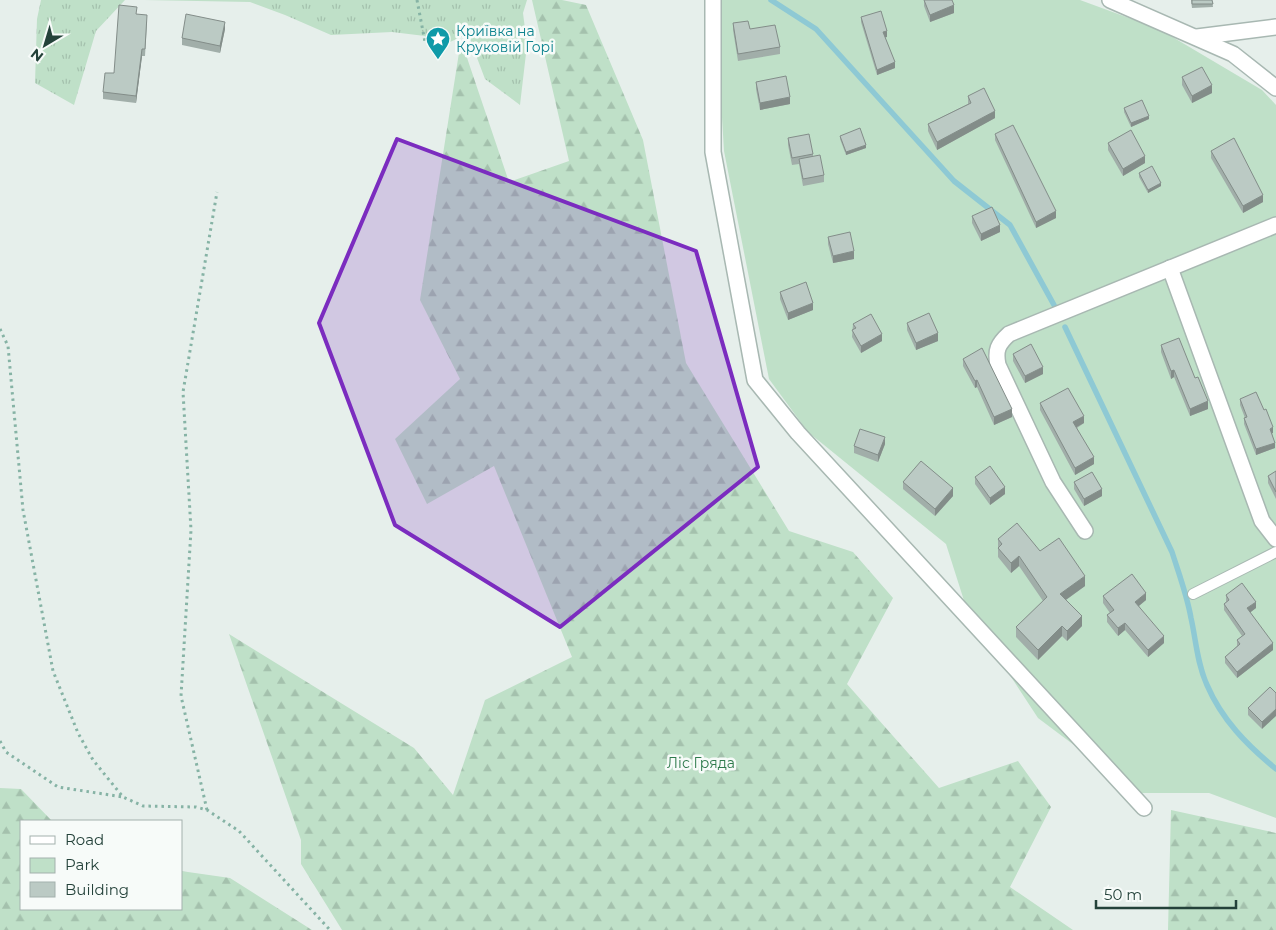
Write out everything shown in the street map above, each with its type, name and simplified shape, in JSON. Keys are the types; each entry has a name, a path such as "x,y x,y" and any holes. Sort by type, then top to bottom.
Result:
{"street":[{"path":"713,0 713,152 755,380 798,433 1144,808"},
{"path":"1110,0 1234,54 1276,88"},
{"path":"1195,38 1276,27"},
{"path":"1085,531 1053,482 998,365 996,353 1000,342 1009,334 1276,225"},
{"path":"1170,268 1262,521 1276,539"}],"lane":[{"path":"1193,594 1276,552"}],"path":[{"path":"416,0 425,42"},
{"path":"207,810 182,696 191,530 183,392 216,192"},
{"path":"0,329 8,346 23,510 53,671 78,733 89,753 106,778 124,797"},
{"path":"0,742 6,752 58,787 124,797 143,806 196,807 207,810 239,831 330,930"}],"highlighted area":[{"path":"397,139 696,251 758,467 560,627 395,525 319,323"}],"green space":[{"path":"41,0 125,0 96,31 74,105 35,83 37,19"},
{"path":"144,0 527,0 523,13 527,45 520,105 485,79 468,34 434,49 425,36 392,32 331,35 250,2"},
{"name":"Ліс Гряда","path":"532,0 562,0 586,5 643,140 686,363 789,531 853,552 893,598 847,684 939,788 1018,761 1051,807 1010,887 1073,930 342,930 301,864 301,840 229,634 414,748 453,795 485,700 572,657 494,466 427,504 395,439 460,379 420,300 461,40 509,182 569,161"},
{"path":"715,0 1080,0 1159,29 1262,90 1276,105 1276,818 1209,793 1138,793 1038,718 967,610 946,544 808,432 769,379 724,151"},
{"path":"0,788 21,789 51,820 20,820 20,910 182,910 182,871 230,878 312,930 0,930"},
{"path":"1171,810 1276,833 1276,930 1168,930"}],"building":[{"path":"924,0 952,0 954,5 930,15"},
{"path":"1192,0 1212,0 1213,4 1192,4"},
{"path":"119,5 137,7 136,14 147,15 145,49 142,49 136,96 103,92 105,73 114,73"},
{"path":"881,11 887,31 883,32 895,62 877,70 861,17"},
{"path":"186,14 225,22 220,46 182,38"},
{"path":"748,21 750,29 775,25 780,47 738,54 733,23"},
{"path":"1202,67 1212,85 1192,96 1182,77"},
{"path":"786,76 790,97 760,103 756,82"},
{"path":"984,88 995,111 937,142 928,124 971,103 968,96"},
{"path":"1142,100 1149,116 1131,123 1124,108"},
{"path":"1013,125 1056,211 1036,222 995,134"},
{"path":"860,128 866,145 846,152 840,136"},
{"path":"1131,130 1145,156 1123,169 1108,143"},
{"path":"809,134 813,154 792,158 788,138"},
{"path":"1234,138 1263,195 1243,206 1211,151"},
{"path":"820,155 824,175 803,179 799,159"},
{"path":"1152,166 1161,183 1148,190 1139,173"},
{"path":"992,207 1000,225 981,234 972,216"},
{"path":"850,232 854,251 833,256 828,237"},
{"path":"806,282 813,303 788,313 780,292"},
{"path":"929,313 938,333 916,343 907,323"},
{"path":"871,314 882,334 861,346 852,330 856,328 853,324"},
{"path":"1179,338 1195,378 1198,377 1208,401 1190,409 1174,370 1171,371 1161,345"},
{"path":"1031,344 1043,367 1025,376 1013,354"},
{"path":"982,348 1012,409 994,417 977,380 975,381 963,359"},
{"path":"1068,388 1084,416 1073,422 1094,457 1075,468 1040,403"},
{"path":"1256,392 1264,410 1266,409 1273,427 1270,429 1275,443 1256,449 1244,418 1247,417 1240,399"},
{"path":"860,429 885,437 878,455 854,446"},
{"path":"921,461 953,488 935,509 903,482"},
{"path":"990,466 1005,487 990,498 975,477"},
{"path":"1276,471 1276,492 1268,476"},
{"path":"1092,472 1102,489 1084,499 1074,482"},
{"path":"1017,523 1040,551 1059,538 1085,576 1060,594 1082,616 1067,631 1062,626 1038,650 1016,627 1047,597 1019,556 1011,563 998,548 1002,544 998,539"},
{"path":"1132,574 1146,593 1135,602 1164,636 1148,650 1125,623 1118,628 1107,615 1114,610 1103,596"},
{"path":"1242,583 1256,602 1247,608 1273,643 1237,672 1225,657 1240,644 1237,640 1245,634 1224,604 1229,600 1226,595"},
{"path":"1270,687 1276,693 1276,709 1262,722 1248,708"}],"waterway":[{"path":"771,0 816,29 954,181 1010,225 1054,305"},
{"path":"1065,327 1172,552 1183,585 1199,660 1213,698 1236,731 1276,769"}],"place":[{"name":"Криївка на Круковій Горі","path":"438,60"}]}
